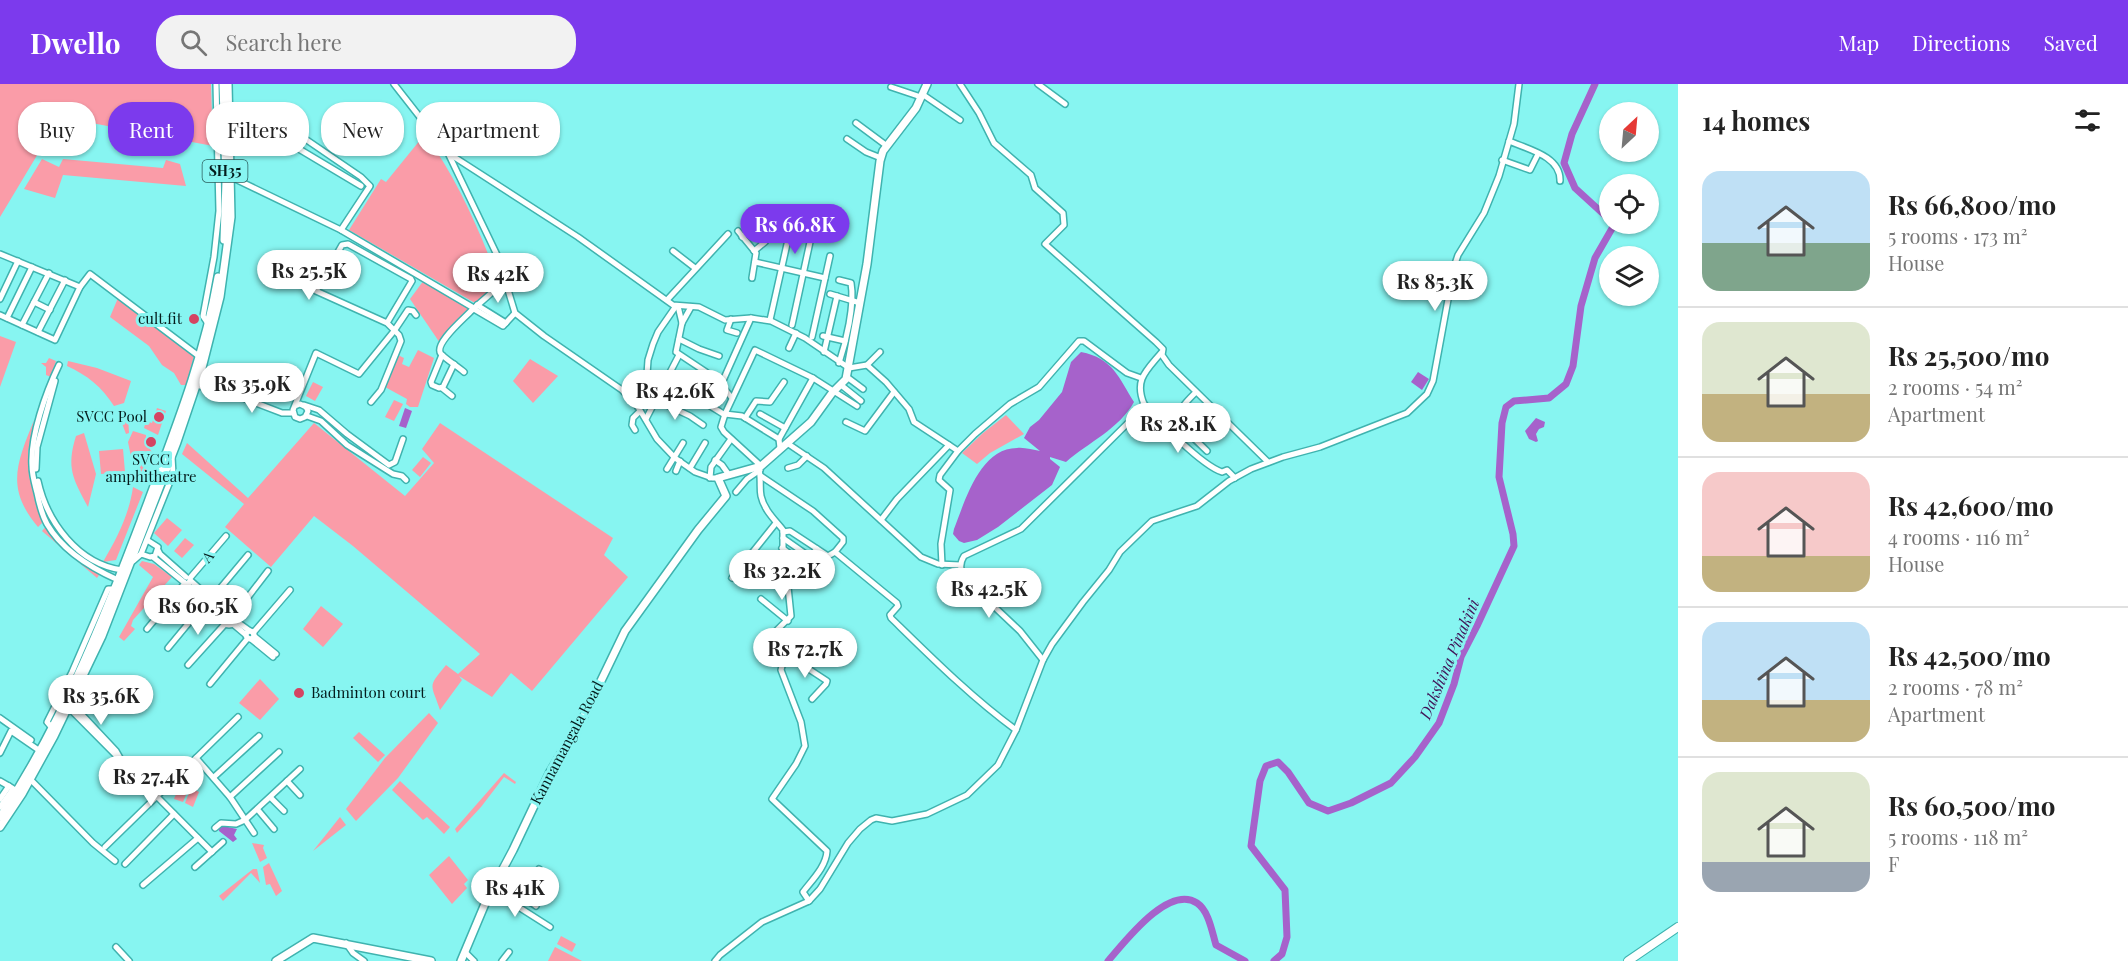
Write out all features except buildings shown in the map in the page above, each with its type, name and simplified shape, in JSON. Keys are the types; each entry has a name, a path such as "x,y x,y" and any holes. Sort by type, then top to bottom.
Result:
{"highway":[{"path":"1628,961 1678,927"}],"main road":[{"name":"SH35","path":"0,818 14,788 53,729 91,654 114,589 198,382 209,325 226,197 223,84"},
{"name":"SH35","path":"0,827 30,779 70,705 132,561 172,456 174,440 220,297 227,254 231,217 228,84"},
{"path":"714,478 747,468 760,470 780,448 811,422 847,377 875,209 881,158 887,146 916,108 927,84"},
{"name":"Kannamangala Road","path":"461,961 478,918 550,772 585,714 625,631 698,530 726,496 714,478"},
{"path":"276,961 309,940 321,939 426,960"}],"street":[{"path":"216,84 218,256"},
{"path":"394,84 416,112"},
{"path":"960,84 979,113 994,143 1031,175 1035,188 1063,213 1064,225 1045,244 1156,342 1163,349 1162,355 1169,365 1268,462"},
{"path":"1038,84 1065,104"},
{"path":"715,961 762,922 809,901 820,888 848,843 871,820 876,818 892,821 927,814 967,795 998,765 1016,730 1043,660 1052,644 1109,570 1120,552 1152,521 1197,506 1235,478 1268,462 1320,447 1407,413 1427,394 1433,381 1458,255 1484,213 1498,176 1514,124 1519,84"},
{"path":"891,87 922,95 960,120"},
{"path":"856,123 887,146"},
{"path":"847,139 866,152 881,158"},
{"path":"309,141 362,177 370,186 342,230"},
{"path":"1509,141 1556,164 1560,170 1560,181"},
{"path":"1502,160 1530,170 1538,154"},
{"path":"309,155 361,186"},
{"path":"449,156 493,247 515,313 622,390 639,409 657,438 674,456 690,468 714,478"},
{"path":"453,156 579,237 677,306 699,308 731,320 751,318 770,321 796,333 849,368 867,365 880,352"},
{"path":"231,177 342,230 503,326 515,313"},
{"path":"742,237 753,226"},
{"path":"738,231 756,254 752,278"},
{"path":"667,300 728,234"},
{"path":"754,251 765,242"},
{"path":"792,325 810,242"},
{"path":"371,402 379,395 401,341 387,323 316,291 342,245 348,244 411,279 412,285 387,323"},
{"path":"770,321 787,244"},
{"path":"673,251 695,268"},
{"path":"0,254 80,287"},
{"path":"812,337 830,256"},
{"path":"0,299 18,261"},
{"path":"755,262 825,278"},
{"path":"7,318 32,267"},
{"path":"22,325 49,273"},
{"path":"0,315 55,340 80,287 88,274 92,274 202,358"},
{"path":"38,333 65,280"},
{"path":"839,280 851,284 852,301 840,363"},
{"path":"464,372 442,355 441,342 474,308 505,281"},
{"path":"824,352 834,295 860,303"},
{"path":"34,302 50,310"},
{"path":"677,306 682,323"},
{"path":"635,430 633,418 646,389 648,360 653,344 658,332 677,306"},
{"path":"691,307 682,323 676,350 679,355 706,372 732,398"},
{"path":"293,413 316,353 359,374 408,310 413,311 416,315"},
{"path":"721,385 751,318"},
{"path":"731,320 727,330 737,333"},
{"path":"789,348 796,333"},
{"path":"826,337 853,344"},
{"path":"679,339 719,356"},
{"path":"942,565 941,544 950,490 939,480 940,476 975,434 1010,404 1039,387 1079,340 1084,341 1127,373 1142,378"},
{"path":"783,535 790,531 829,557 843,542 843,538 813,511 760,470 731,439 721,427 725,414 755,350 813,378 859,404 841,385"},
{"path":"1162,352 1142,378 1140,394 1144,405 1163,425 1209,465 1222,472 1227,470 1235,478"},
{"path":"442,355 431,383 452,396"},
{"path":"646,419 679,355"},
{"path":"442,388 454,364"},
{"path":"118,580 82,560 66,545 47,523 39,504 32,467 34,442 51,383 59,365 37,447 35,467 41,491 51,517 73,544 98,563 112,569 122,570"},
{"path":"867,365 909,409 914,422 958,452"},
{"path":"847,377 863,388"},
{"path":"780,448 779,439 784,428 813,378"},
{"path":"198,382 282,413 293,413 298,418 303,419 307,416"},
{"path":"745,418 756,400 771,402 784,382"},
{"path":"664,384 725,414 745,418 779,439"},
{"path":"846,422 865,431 894,392"},
{"path":"1196,392 1177,417 1178,423 1207,451"},
{"path":"657,400 703,425"},
{"path":"295,406 300,404 321,411 388,465 395,462 403,439"},
{"path":"304,405 308,411 307,416"},
{"path":"1043,660 1020,631 967,581 960,565 964,556 1021,529 1144,405"},
{"path":"316,420 321,411"},
{"path":"760,414 784,428"},
{"path":"307,416 321,421 347,445 406,480"},
{"path":"714,478 711,467 731,439"},
{"path":"667,469 683,443"},
{"path":"690,468 705,443"},
{"path":"787,443 824,468 921,557 942,565 960,565"},
{"path":"881,520 897,499 949,445"},
{"path":"132,561 141,554 174,474 172,456"},
{"path":"788,468 798,465 807,456"},
{"path":"715,460 729,475"},
{"path":"676,471 680,461"},
{"path":"736,492 747,479 760,470"},
{"path":"760,470 763,501 783,535 810,557 817,549"},
{"path":"732,578 777,523"},
{"path":"783,535 782,559 795,573 788,587 791,613 788,621 773,634 773,638 787,660"},
{"name":"A","path":"147,629 226,536"},
{"path":"147,540 156,544 160,554 224,614 225,624"},
{"path":"783,548 808,567"},
{"path":"153,557 158,550"},
{"path":"835,552 897,603 898,606 891,618 957,681 1016,730"},
{"path":"141,554 153,557 187,581"},
{"path":"168,648 248,555"},
{"path":"766,563 775,564 782,559"},
{"path":"234,623 235,614 268,571"},
{"path":"53,729 47,722 72,672 108,589 114,589"},
{"path":"210,684 290,590"},
{"path":"761,599 788,621"},
{"path":"224,614 231,611 235,614"},
{"path":"188,665 225,624 234,623 274,655"},
{"path":"787,660 781,670 798,715 805,746 796,764 772,799 827,851 819,872 803,892 809,901"},
{"path":"787,660 795,660 827,681 812,699"},
{"path":"70,705 116,751 120,760 212,852"},
{"path":"105,847 238,717"},
{"path":"0,718 41,749"},
{"path":"0,753 11,731 41,749"},
{"path":"214,777 259,736"},
{"path":"230,797 279,752"},
{"path":"196,758 230,797 254,834"},
{"path":"215,828 220,823 236,824 245,820 300,769"},
{"path":"30,779 93,843 115,861"},
{"path":"0,781 14,788"},
{"path":"287,781 300,795"},
{"path":"0,799 14,788"},
{"path":"0,807 14,788"},
{"path":"271,798 284,811"},
{"path":"258,810 274,828"},
{"path":"125,864 174,814"},
{"path":"143,885 198,838"},
{"path":"195,867 223,842"},
{"path":"523,897 539,869"},
{"path":"499,877 533,905 545,878"},
{"path":"492,890 550,927"},
{"path":"346,944 350,951 364,961"},
{"path":"116,947 129,961"},
{"path":"465,952 474,961"},
{"path":"502,961 509,952"}],"shaded area":[{"path":"0,84 211,84 212,102 206,102 206,145 194,142 194,102 108,102 108,126 96,124 96,102 18,102 18,156 37,156 0,217"},
{"path":"416,145 416,156 440,156 467,206 499,283 475,303 349,230 381,179 386,182"},
{"path":"42,159 59,167 63,159 163,168 166,160 180,164 186,186 63,175 55,198 24,189"},
{"path":"424,280 470,309 440,343 410,299"},
{"path":"118,298 194,356 186,385 181,385 174,373 162,365 149,346 110,317"},
{"path":"0,336 16,342 0,387"},
{"path":"418,350 434,358 418,407 410,407 406,404 407,399 385,387 398,355 404,358 402,364 409,367"},
{"path":"1081,352 1101,359 1114,370 1134,402 1128,412 1112,428 1066,462 1050,457 1060,467 1052,485 998,527 977,540 964,543 959,541 953,534 954,529 976,478 993,457 1004,450 1026,448 1040,451 1024,438 1030,427 1039,420 1062,392 1071,362"},
{"path":"49,358 56,361 51,377 46,375 46,367 41,363 46,363"},
{"path":"530,359 558,376 533,403 513,381"},
{"path":"68,361 97,368 131,381 124,403 114,406 94,382 67,366"},
{"path":"1418,372 1429,379 1422,390 1411,382"},
{"path":"313,382 323,387 315,401 306,396"},
{"path":"394,400 403,404 394,421 385,417"},
{"name":"SVCC Pool","path":"157,408 166,411 158,435 144,428 146,421 152,423"},
{"path":"405,408 412,411 406,428 399,426"},
{"path":"117,410 123,410 128,416 129,433 126,434"},
{"path":"1006,415 1024,434 990,453 977,464 962,453 983,433"},
{"path":"1536,418 1545,422 1544,427 1536,434 1538,441 1536,442 1529,439 1525,431"},
{"path":"34,420 28,452 29,476 43,522 38,527 21,500 17,475 23,449"},
{"path":"314,423 405,496 434,463 422,449 440,423 613,538 604,555 628,577 532,691 511,673 492,697 459,676 462,680 440,710 432,686 433,682 446,665 458,674 480,654 353,546 314,516 271,567 225,527 244,504 182,454 187,443 248,498"},
{"path":"133,431 146,435 146,444 152,452 144,476 134,472 128,442"},
{"path":"84,433 96,474 88,507 78,489 71,465 76,436"},
{"path":"123,449 125,472 101,474 99,451"},
{"path":"423,457 431,463 420,477 412,470"},
{"path":"133,487 143,492 116,560 103,562 122,526"},
{"path":"167,518 182,530 168,546 154,533"},
{"path":"47,525 75,555 99,575 97,578 42,531"},
{"path":"185,538 194,545 182,558 174,551"},
{"path":"142,561 154,564 172,577 133,620 131,626 135,629 124,641 119,637 153,577 139,565"},
{"path":"321,606 343,624 323,647 303,629"},
{"path":"260,679 279,699 260,720 239,703"},
{"path":"429,713 438,723 398,778 356,821 346,809 385,758"},
{"path":"359,732 385,755 378,762 353,738"},
{"path":"504,773 516,782 515,784 504,777 457,833 455,829"},
{"path":"400,781 450,827 444,834 427,817 423,820 392,790"},
{"path":"180,784 189,788 183,802 174,799"},
{"path":"191,788 199,792 193,807 185,803"},
{"path":"340,817 346,825 313,851"},
{"path":"223,826 237,829 234,835 237,839 233,842 219,831 219,828"},
{"path":"252,843 264,845 267,858 260,862"},
{"path":"449,856 468,880 464,884 467,888 452,904 429,875"},
{"path":"269,863 282,891 276,896 270,884 266,885 263,867"},
{"path":"253,869 257,869 260,883 251,873 223,901 219,896"},
{"path":"561,936 576,944 572,952 557,944"},
{"path":"555,947 582,961 548,961"}],"waterway":[{"name":"Dakshina Pinakini","path":"1595,84 1572,134 1564,163 1575,188 1599,210"},
{"name":"Dakshina Pinakini","path":"1274,961 1282,954 1287,937 1285,890 1251,846 1260,781 1266,766 1278,762 1288,772 1309,803 1328,811 1351,803 1391,783 1415,757 1439,723 1454,684 1461,657 1514,546 1499,477 1502,423 1506,407 1514,401 1549,398 1566,384 1573,366 1581,306 1595,258 1609,234"},
{"name":"Dakshina Pinakini","path":"1108,961 1160,908 1186,899 1197,903 1204,911 1210,922 1216,945 1245,961"}],"place":[{"name":"cult.fit","path":"194,319"},
{"name":"SVCC Pool","path":"159,417"},
{"name":"SVCC amphitheatre","path":"151,442"},
{"name":"Badminton court","path":"299,693"}]}
